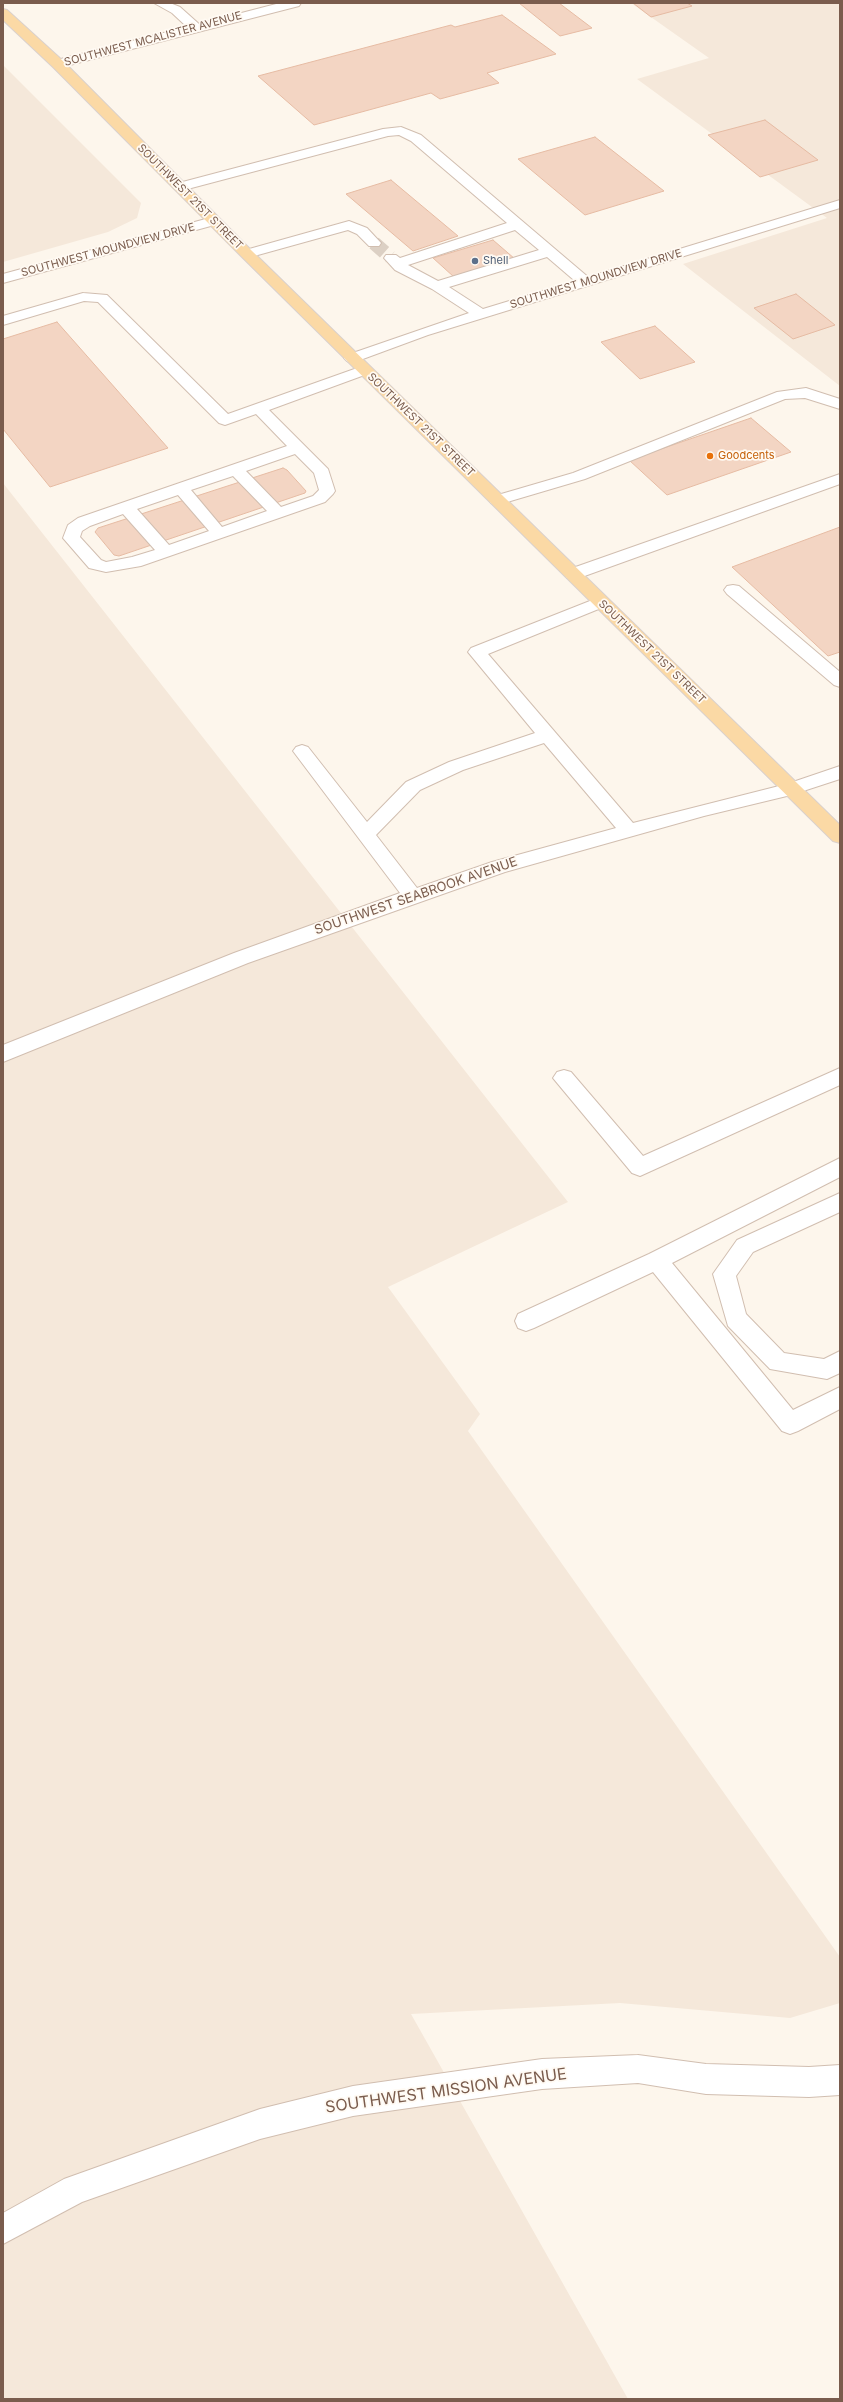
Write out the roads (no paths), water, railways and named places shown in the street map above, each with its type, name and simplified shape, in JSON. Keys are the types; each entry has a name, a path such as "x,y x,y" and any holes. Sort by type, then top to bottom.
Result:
{"main road":[{"name":"SOUTHWEST 21ST STREET","path":"3,13 58,64 213,221 840,836"}],"street":[{"path":"160,3 176,10 196,28"},
{"name":"SOUTHWEST MCALISTER AVENUE","path":"58,64 295,3"},
{"path":"180,187 388,132 401,131 416,138 585,282"},
{"name":"SOUTHWEST MOUNDVIEW DRIVE","path":"352,358 423,332 840,204"},
{"name":"SOUTHWEST MOUNDVIEW DRIVE","path":"3,278 213,221"},
{"path":"481,314 394,261 518,224"},
{"path":"247,254 349,225 362,231 374,243"},
{"path":"436,286 550,251"},
{"path":"3,321 83,297 102,298 225,420 365,370"},
{"path":"497,500 579,476 782,395 806,393 840,404"},
{"path":"258,408 298,448 322,472 327,491 319,499 135,562 106,567 95,564 71,538 74,529 84,522 298,448"},
{"path":"236,470 278,513"},
{"path":"573,574 840,478"},
{"path":"181,489 219,533"},
{"path":"126,508 165,552"},
{"path":"733,590 840,681"},
{"path":"600,602 477,652 629,831"},
{"path":"366,834 413,786 456,766 547,735"},
{"path":"302,751 413,896"},
{"name":"SOUTHWEST SEABROOK AVENUE","path":"3,1054 241,958 413,896 499,867 629,831 791,789 840,772"},
{"path":"564,1078 640,1167 840,1076"},
{"path":"526,1322 657,1260 840,1168"},
{"path":"840,1202 745,1246 724,1274 736,1319 778,1362 827,1368 840,1362"},
{"path":"657,1260 790,1424 840,1397"},
{"name":"SOUTHWEST MISSION AVENUE","path":"3,2229 75,2190 260,2124 353,2101 542,2074 638,2069 706,2079 809,2082 840,2080"}],"tunnel":[{"path":"374,243 390,257"}],"place":[{"name":"Shell","path":"475,261"},
{"name":"Goodcents","path":"710,456"}]}
